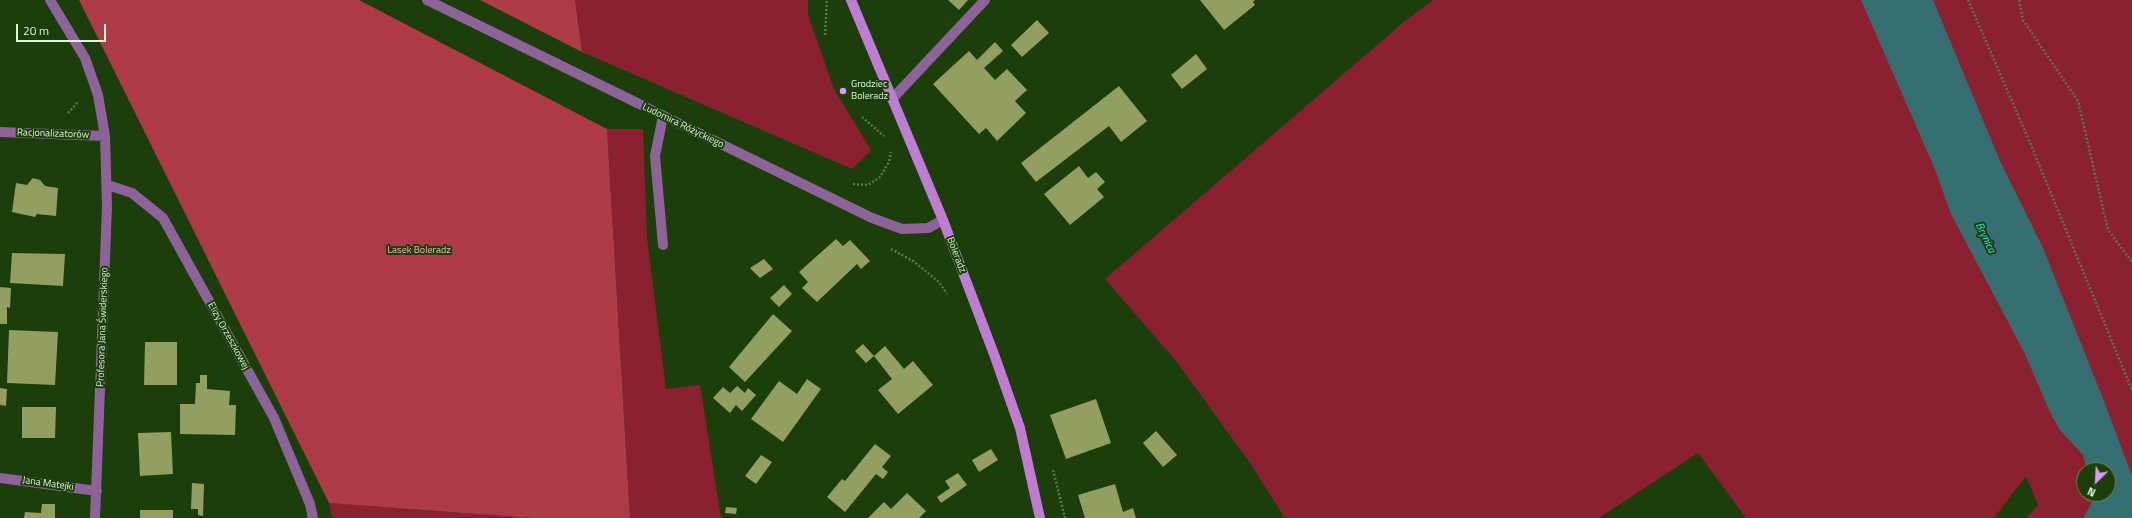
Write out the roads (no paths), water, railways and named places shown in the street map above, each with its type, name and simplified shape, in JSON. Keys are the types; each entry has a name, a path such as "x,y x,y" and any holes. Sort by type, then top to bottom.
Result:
{"street":[{"path":"50,0 85,58 98,95 105,136"},
{"name":"Ludomira Różyckiego","path":"427,0 887,224 902,229 928,228 943,220"},
{"name":"Boleradz","path":"851,0 943,220 1020,428 1040,518"},
{"path":"892,99 985,0"},
{"path":"663,116 655,156 663,245"},
{"name":"Racjonalizatorów","path":"0,132 105,136"},
{"name":"Profesora Jana Świderskiego","path":"95,518 108,185 105,136"},
{"name":"Elizy Orzeszkowej","path":"108,185 132,192 163,218 274,418 310,504 313,518"},
{"name":"Jana Matejki","path":"0,478 97,491"}],"water":[{"name":"Brynica","path":"1861,0 1933,0 2000,161 2043,248 2107,409 2132,476 2132,518 2083,518 2092,502 2116,502 2116,462 2085,462 2083,455 2059,429 2049,410 2025,354 1951,214 1934,167"}],"place":[{"name":"Grodziec Boleradz","path":"843,91"}],"park label":[{"name":"Lasek Boleradz","path":"419,251"}]}
